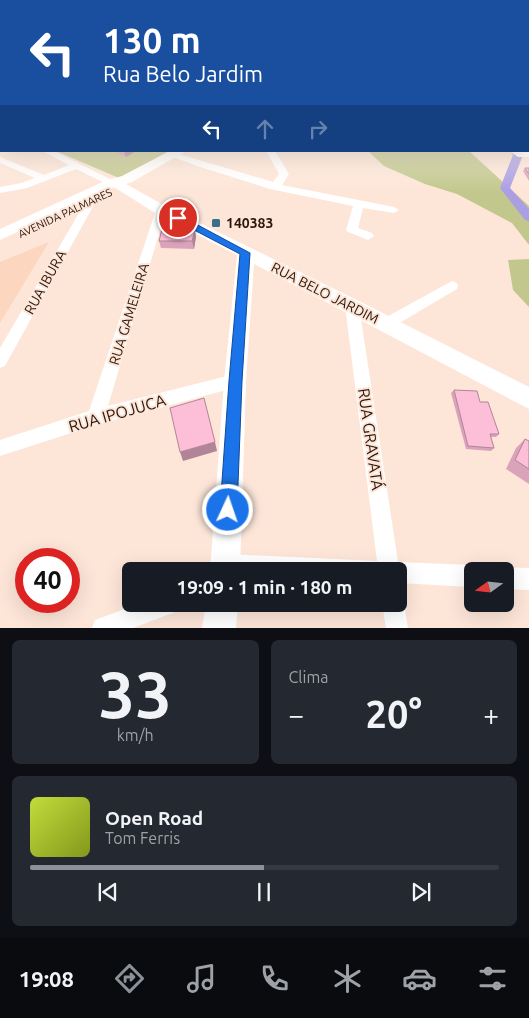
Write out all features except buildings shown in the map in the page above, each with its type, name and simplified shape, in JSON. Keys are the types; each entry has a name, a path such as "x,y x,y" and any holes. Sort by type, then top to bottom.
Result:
{"street":[{"path":"48,152 76,166 120,183"},
{"path":"271,152 284,176 274,187"},
{"path":"176,153 215,170 274,187 394,210"},
{"name":"AVENIDA PALMARES","path":"0,244 91,201 176,153"},
{"path":"0,160 44,178"},
{"path":"0,190 23,186 76,166"},
{"name":"AVENIDA PALMARES","path":"0,235 120,183"},
{"name":"RUA BELO JARDIM","path":"120,183 161,210 352,306 529,399"},
{"name":"RUA IBURA","path":"0,362 91,201"},
{"path":"359,204 352,230 368,236"},
{"name":"RUA GAMELEIRA","path":"96,418 161,210"},
{"path":"225,562 235,381 246,253"},
{"path":"386,324 452,286"},
{"name":"RUA GRAVATÁ","path":"352,306 388,562"},
{"name":"RUA IPOJUCA","path":"0,448 96,418 235,381"},
{"path":"407,572 464,576"},
{"path":"514,578 529,579"},
{"path":"103,628 146,612"},
{"path":"219,628 221,612"},
{"path":"394,612 397,628"}],"shaded area":[{"path":"49,242 0,323 0,262"}],"green space":[{"path":"58,152 167,152 119,178"},
{"path":"369,152 470,152 529,206 529,245 512,223 457,194 425,184 384,166"},
{"path":"529,259 529,307 513,290 508,260"}],"waterway":[{"path":"516,152 518,155 505,188 529,217"}],"place":[{"name":"140383","path":"216,223"}],"route":[{"path":"178,218 246,253 235,381 228,510"}]}
